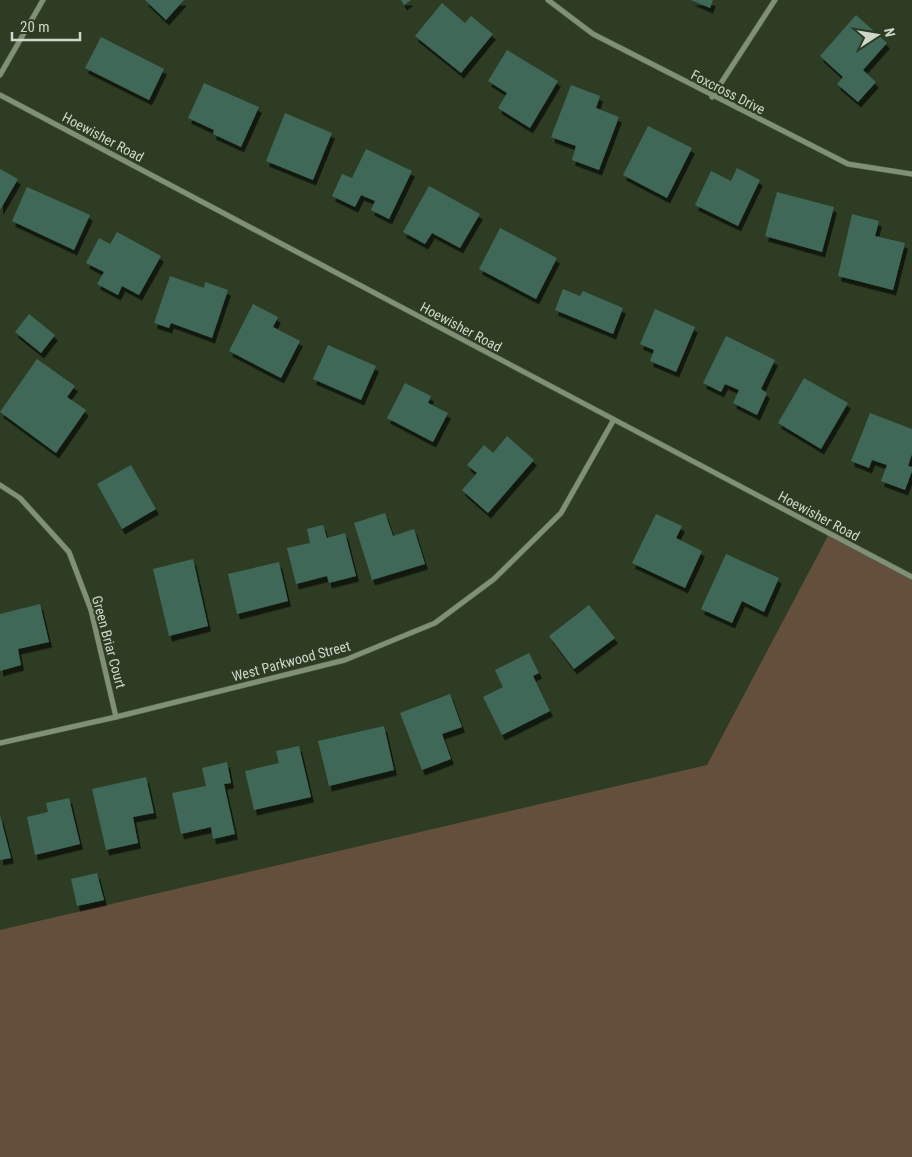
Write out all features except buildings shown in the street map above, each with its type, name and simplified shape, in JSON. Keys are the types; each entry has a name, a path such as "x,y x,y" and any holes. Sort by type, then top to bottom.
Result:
{"street":[{"path":"0,75 43,0"},
{"name":"Foxcross Drive","path":"548,0 592,34 712,97 848,164 912,174"},
{"path":"712,97 775,0"},
{"name":"Hoewisher Road","path":"0,95 912,578"},
{"name":"West Parkwood Street","path":"0,743 116,718 345,660 434,623 494,579 561,513 613,421"},
{"name":"Green Briar Court","path":"0,485 20,498 68,552 91,610 116,718"}],"shaded area":[{"path":"829,534 912,577 912,1157 0,1157 0,930 707,765"}]}
